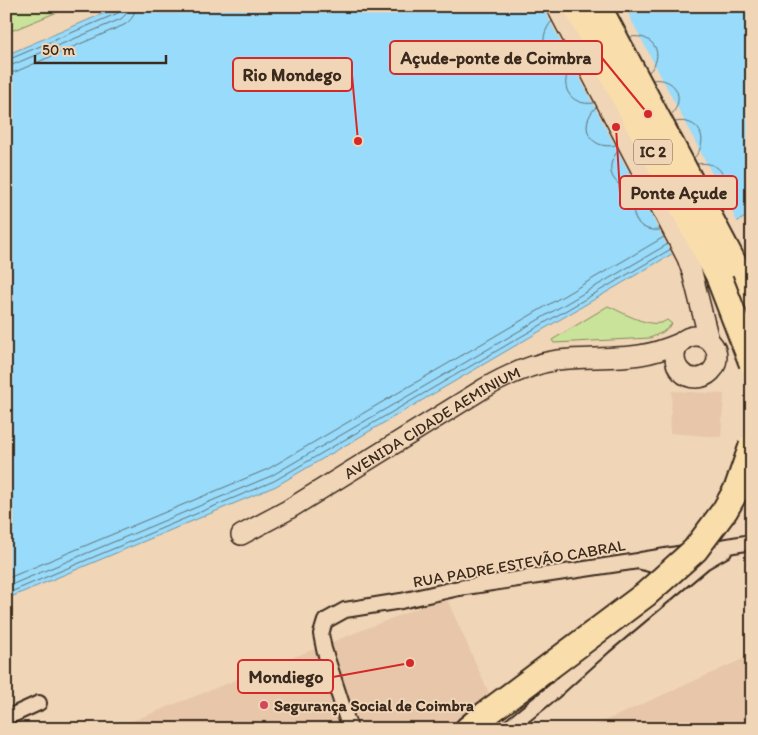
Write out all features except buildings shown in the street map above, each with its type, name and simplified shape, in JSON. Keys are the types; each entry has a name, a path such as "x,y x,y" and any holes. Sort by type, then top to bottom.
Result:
{"highway":[{"name":"IC 2","path":"576,6 701,242 750,349"},
{"name":"IC 2","path":"598,6 752,298"},
{"path":"477,721 646,594 695,550 721,516 733,496 752,446"}],"street":[{"path":"556,6 684,251 692,272 710,342 716,350 717,357 716,364 712,370 699,378 692,378 663,363 639,355"},
{"path":"679,370 675,356 677,349 683,341 694,311 695,285"},
{"path":"639,355 664,349 692,336 699,336 710,342 750,349"},
{"path":"716,364 750,349"},
{"name":"AVENIDA CIDADE AEMINIUM","path":"241,535 286,511 483,389 511,374 526,368 556,361 639,355"},
{"path":"638,560 752,542"},
{"path":"507,729 704,562 732,546"},
{"name":"RUA PADRE ESTEVÃO CABRAL","path":"350,729 324,649 321,634 325,621 345,610 401,601 458,588 638,560 652,565 664,580 666,594"},
{"path":"6,718 39,702"}],"shaded area":[{"path":"672,391 724,394 721,437 670,433"},
{"path":"446,597 505,729 112,729"},
{"path":"752,655 752,729 587,729"}],"green space":[{"path":"6,6 72,6 6,33"},
{"path":"608,306 641,321 661,323 667,320 672,324 663,332 650,338 554,343 552,340"}],"water":[{"path":"121,6 752,6 752,214 670,255 276,486 6,599 6,55"}],"pier":[{"path":"542,6 624,6 738,223 673,257"}],"place":[{"name":"Açude-ponte de Coimbra","path":"648,114"},
{"name":"Ponte Açude","path":"616,127"},
{"name":"Rio Mondego","path":"358,141"},
{"name":"Mondiego","path":"410,663"},
{"name":"Segurança Social de Coimbra","path":"264,705"}]}
